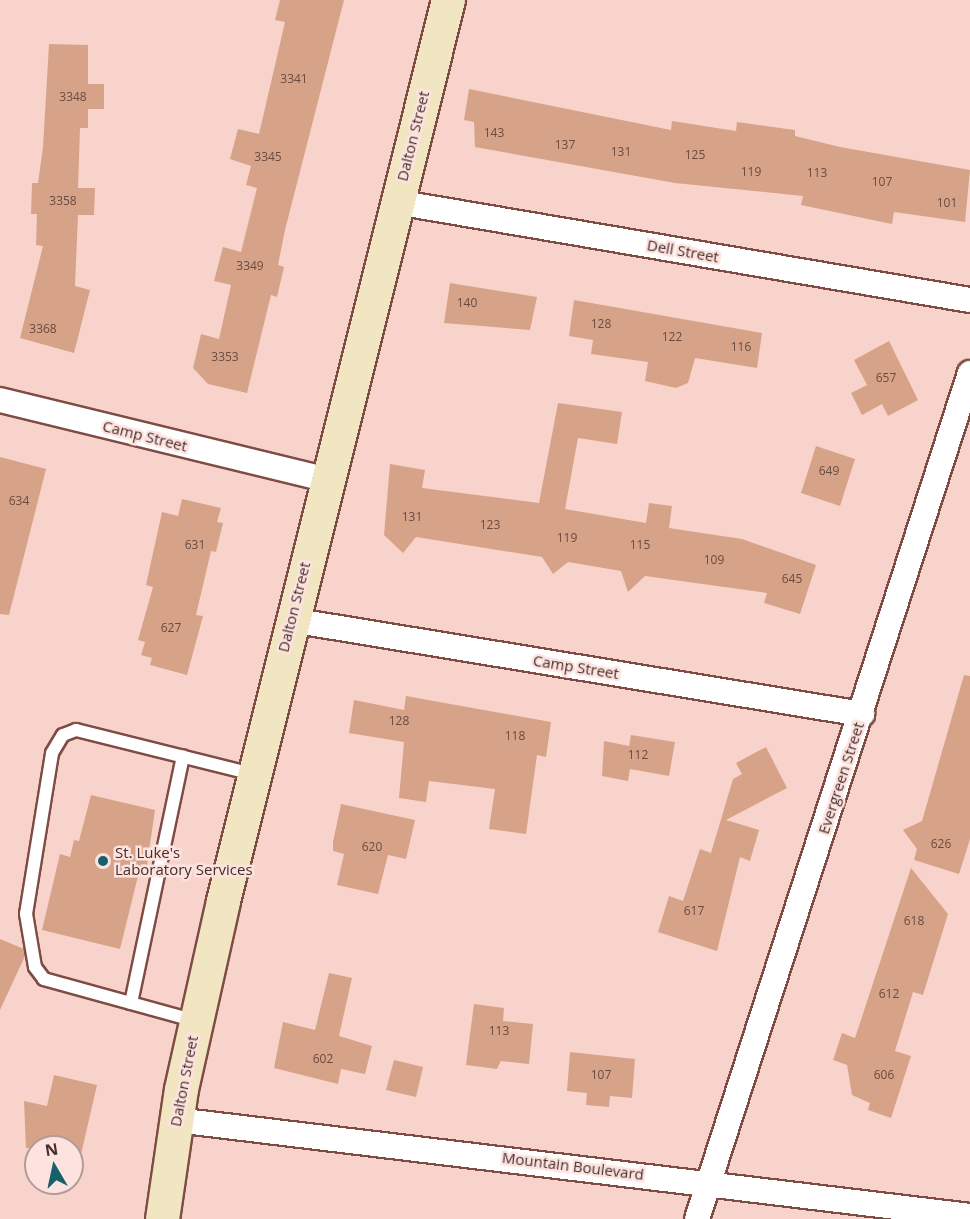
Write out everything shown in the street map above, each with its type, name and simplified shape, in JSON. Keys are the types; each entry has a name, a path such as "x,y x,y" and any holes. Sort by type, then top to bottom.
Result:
{"main road":[{"name":"Dalton Street","path":"158,1210 196,1021 254,774 326,479 448,0"}],"street":[{"name":"Dell Street","path":"396,202 970,300"},
{"name":"Evergreen Street","path":"697,1219 862,714 970,373"},
{"name":"Camp Street","path":"0,400 326,479"},
{"name":"Camp Street","path":"291,620 862,714"},
{"name":"Mountain Boulevard","path":"176,1120 709,1182 957,1216"}],"lane":[{"path":"196,1021 44,979 35,967 26,914 52,753 63,735 76,730 254,774"},
{"path":"131,1003 183,756"}],"building":[{"path":"280,0 344,0 285,230 278,265 284,267 277,297 271,295 247,393 208,384 193,368 201,334 219,339 231,285 214,281 223,247 241,252 257,188 246,185 251,166 230,159 238,129 259,134 285,22 275,20"},
{"path":"49,44 88,45 88,84 104,84 104,109 88,109 88,128 80,128 78,188 95,188 94,215 78,215 75,286 90,290 74,353 20,338 43,246 36,245 37,214 31,214 32,183 38,183 43,147"},
{"path":"469,89 671,130 672,121 736,131 737,122 795,130 795,136 840,147 970,170 965,222 894,212 892,224 801,205 803,196 675,183 475,147 474,122 464,120"},
{"path":"450,283 537,297 530,330 444,323"},
{"path":"574,300 762,333 757,368 695,358 688,383 676,388 645,381 648,362 591,354 593,340 569,336"},
{"path":"889,341 918,400 888,416 882,404 862,415 851,393 867,385 854,360"},
{"path":"558,403 622,412 617,444 578,438 565,509 646,523 649,503 672,506 669,528 742,539 816,565 800,614 764,603 767,593 645,576 628,592 621,571 568,562 553,574 542,557 416,537 403,553 384,535 390,464 425,470 422,488 539,503"},
{"path":"816,446 855,459 840,506 801,493"},
{"path":"0,457 46,469 9,615 0,614"},
{"path":"182,499 221,508 217,522 223,523 216,552 211,551 196,615 203,616 187,675 150,665 152,658 141,655 145,642 138,640 153,587 146,585 162,512 178,516"},
{"path":"964,675 970,676 970,839 959,874 914,860 917,849 903,830 922,821"},
{"path":"406,696 551,722 546,757 537,755 526,834 489,829 495,789 429,781 426,802 399,798 404,742 349,733 354,700 404,710"},
{"path":"631,735 675,742 669,776 630,769 628,781 602,776 604,741 629,746"},
{"path":"766,747 787,788 726,820 759,830 750,861 740,857 717,951 658,932 669,896 683,901 700,849 711,853 733,779 742,774 736,763"},
{"name":"St. Luke's Laboratory Services","path":"91,795 155,810 147,865 141,864 120,949 42,930 60,854 70,857 74,840 79,841"},
{"path":"341,804 415,820 406,859 388,855 378,894 337,885 344,854 333,851 333,842"},
{"path":"911,868 948,914 923,995 913,992 895,1051 911,1056 891,1118 868,1110 870,1103 852,1095 847,1065 833,1060 842,1033 855,1038"},
{"path":"0,939 24,949 25,956 0,1010"},
{"path":"329,973 352,978 339,1036 372,1046 365,1074 341,1069 338,1084 274,1068 283,1022 315,1030"},
{"path":"474,1004 504,1008 503,1021 533,1024 529,1064 501,1061 497,1069 466,1065"},
{"path":"570,1052 635,1059 632,1098 610,1096 609,1107 586,1105 587,1093 567,1091"},
{"path":"394,1060 423,1067 416,1097 386,1090"},
{"path":"54,1075 97,1085 84,1141 84,1135 25,1135 24,1101 47,1106"}],"place":[{"name":"St. Luke's Laboratory Services","path":"103,861"}]}
